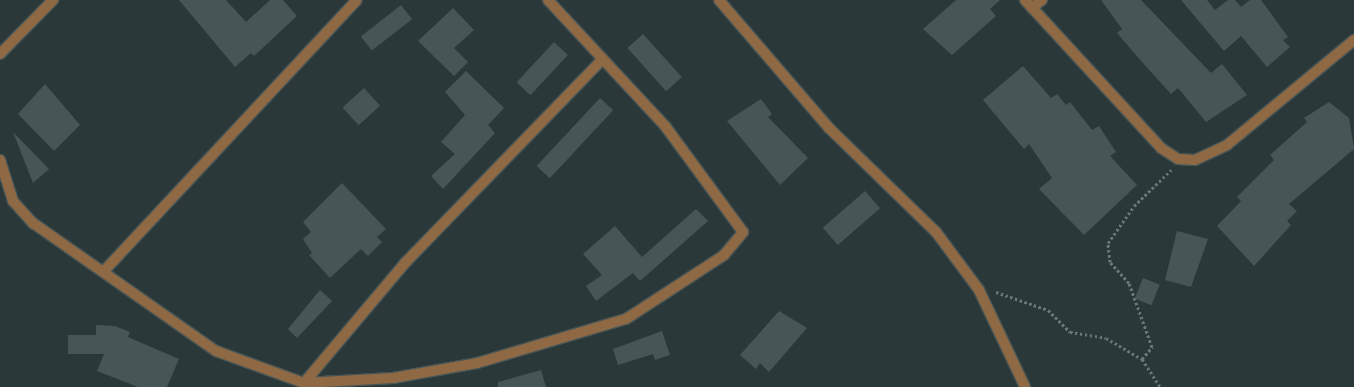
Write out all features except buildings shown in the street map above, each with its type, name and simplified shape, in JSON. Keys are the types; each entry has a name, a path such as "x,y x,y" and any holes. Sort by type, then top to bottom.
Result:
{"street":[{"path":"0,54 53,0"},
{"path":"105,270 358,0"},
{"path":"0,160 13,200 22,214 105,270 216,351 304,383 394,378 478,363 626,318 734,247 743,232 666,127 548,0"},
{"path":"719,0 829,128 936,232 979,290 1025,387"},
{"path":"1042,0 1029,4 1160,148 1178,159 1195,160 1227,145 1354,40"},
{"path":"304,383 406,262 602,60"}],"path":[{"path":"1142,359 1152,347 1129,283 1110,262 1109,237 1178,159"},
{"path":"979,290 1048,310 1070,332 1106,338 1142,359 1160,387"}]}
